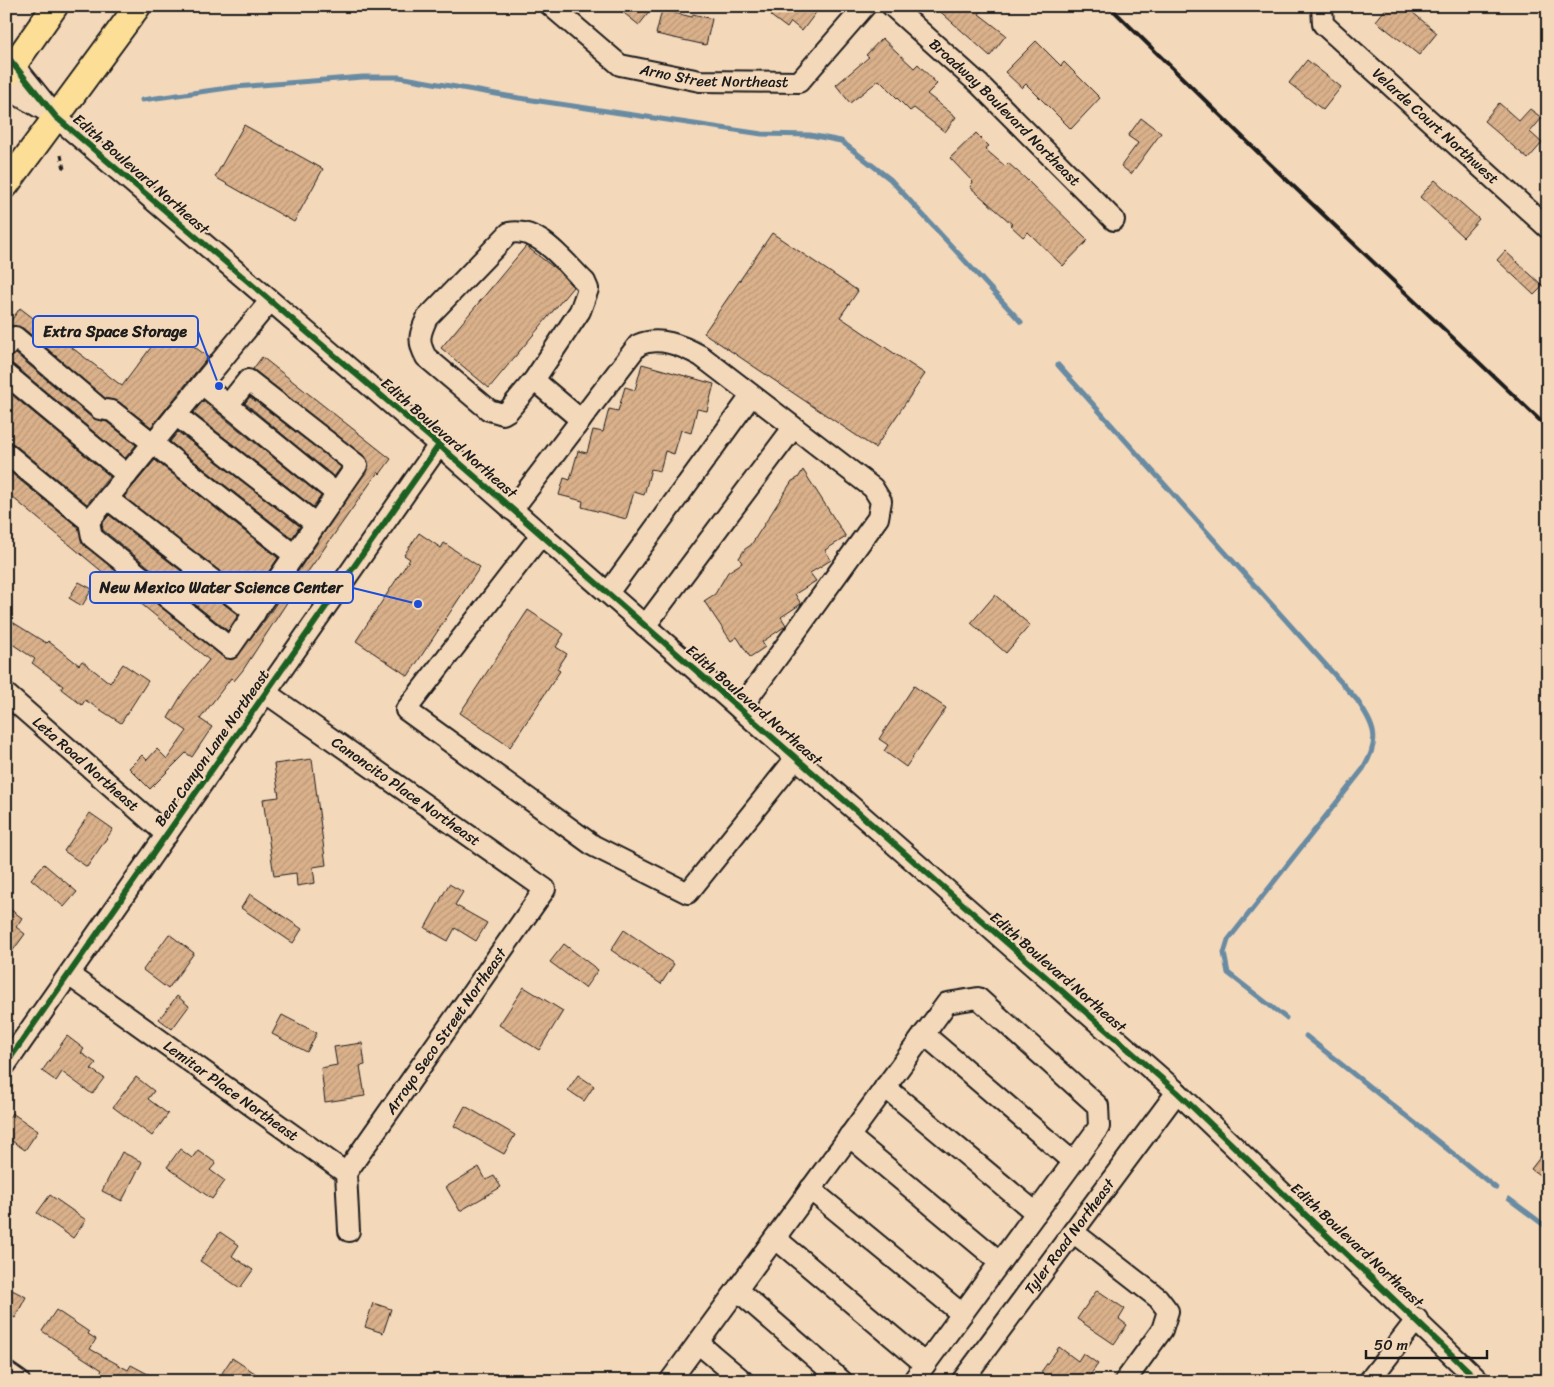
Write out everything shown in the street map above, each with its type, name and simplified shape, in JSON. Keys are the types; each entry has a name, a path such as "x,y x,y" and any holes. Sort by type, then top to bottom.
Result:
{"main road":[{"path":"9,65 55,6"},
{"path":"6,185 138,6"}],"street":[{"name":"Arno Street Northeast","path":"551,6 620,65 700,81 799,82 865,6"},
{"name":"Broadway Boulevard Northeast","path":"892,6 980,86 1114,220"},
{"name":"Velarde Court Northwest","path":"1322,15 1548,228"},
{"name":"Edith Boulevard Northeast","path":"9,65 56,117 439,445 1177,1092 1417,1319 1479,1381"},
{"name":"Edith Boulevard Northeast","path":"6,88 56,117"},
{"path":"518,231 542,242 585,282 588,289 580,312 534,380 508,411 503,414 496,413 489,410 426,357 420,348 419,335 427,318 509,233 518,231"},
{"path":"89,521 270,301"},
{"path":"6,348 15,337 100,409 112,412 294,555"},
{"path":"512,510 638,345 650,340 673,344 701,356 873,488 881,501 878,518 740,709"},
{"path":"6,374 127,475"},
{"path":"6,452 89,521 92,537 230,648 357,465 248,380 228,405"},
{"path":"534,380 581,420"},
{"path":"202,384 337,494"},
{"path":"608,593 751,396"},
{"path":"176,415 316,524"},
{"path":"645,626 793,428"},
{"name":"Bear Canyon Lane Northeast","path":"6,1064 439,445"},
{"path":"108,498 254,613"},
{"path":"541,535 406,710 594,846 688,893 796,758"},
{"name":"Canoncito Place Northeast","path":"266,693 545,889"},
{"name":"Leta Road Northeast","path":"6,694 166,835"},
{"name":"Arroyo Seco Street Northeast","path":"346,1173 545,889"},
{"name":"Lemitar Place Northeast","path":"69,975 346,1173"},
{"path":"670,1381 947,1003 978,998 1098,1106 1098,1127 913,1381"},
{"path":"924,1034 1073,1162"},
{"path":"885,1087 1036,1213"},
{"name":"Tyler Road Northeast","path":"962,1381 1177,1092"},
{"path":"849,1136 1000,1262"},
{"path":"346,1173 349,1230"},
{"path":"810,1189 962,1314"},
{"path":"1073,1232 1158,1298 1168,1311 1162,1330 1125,1381"},
{"path":"775,1238 925,1364"},
{"path":"737,1290 842,1381"},
{"path":"1369,1381 1417,1319"},
{"path":"698,1343 743,1381"},
{"path":"6,1372 18,1381"}],"path":[{"path":"6,16 9,6"},
{"path":"6,26 10,30"},
{"path":"61,155 64,169"}],"building":[{"path":"615,6 654,6 639,25"},
{"path":"778,6 821,6 802,31 791,22 787,28 771,16"},
{"path":"934,6 985,6 979,14 1006,35 990,56"},
{"path":"1388,6 1405,6 1437,33 1419,55 1376,21"},
{"path":"662,10 692,17 693,14 712,19 706,45 656,34"},
{"path":"882,38 914,68 918,64 937,84 927,94 956,117 945,132 914,108 910,111 879,80 850,103 836,85 869,57 866,55"},
{"path":"1036,41 1061,66 1064,62 1100,98 1071,129 1026,84 1022,88 1005,72"},
{"path":"1307,60 1341,87 1323,110 1289,83"},
{"path":"1499,103 1519,121 1530,109 1542,118 1530,132 1542,143 1528,159 1484,121"},
{"path":"1141,118 1161,133 1131,174 1121,166 1138,143 1128,136"},
{"path":"244,125 323,169 294,222 215,177"},
{"path":"976,133 989,146 985,149 1005,166 1008,163 1088,240 1063,266 1028,232 1023,237 1010,225 1012,224 970,187 973,182 950,158"},
{"path":"1435,180 1479,219 1463,237 1420,197"},
{"path":"772,233 858,291 840,317 925,374 875,448 704,333"},
{"path":"526,246 557,270 573,287 489,388 441,348"},
{"path":"1505,251 1543,286 1534,295 1497,260"},
{"path":"20,308 122,386 167,326 208,357 151,427 119,402 105,398 23,328 8,325"},
{"path":"16,354 92,418 107,422 136,445 125,458 14,365 6,362 7,359"},
{"path":"262,357 391,459 380,474 378,472 295,590 243,670 234,681 231,678 200,719 212,727 192,757 186,753 150,789 129,768 142,755 147,760 157,749 167,759 187,731 168,718 184,691 209,660 6,492 6,469 78,527 85,546 223,657 234,659 265,620 369,466 364,456 253,369"},
{"path":"642,364 714,384 707,411 697,409 691,433 681,430 674,454 665,451 660,471 651,469 644,495 634,492 626,519 582,507 583,501 559,495 564,478 570,480 578,451 587,453 593,430 603,432 609,409 618,411 625,387 635,390"},
{"path":"6,390 110,476 87,504 14,444 6,441"},
{"path":"250,397 341,467 334,477 245,403"},
{"path":"203,401 321,496 313,507 193,413"},
{"path":"178,432 300,526 292,538 170,442"},
{"path":"155,460 278,558 252,596 124,497"},
{"path":"803,470 846,537 825,550 831,560 810,573 816,581 795,594 801,604 781,617 786,625 762,642 765,647 750,657 737,637 731,641 704,601 715,594 728,572 742,563 739,558 745,549 751,545 792,481 798,478"},
{"path":"109,515 238,615 228,631 103,530 102,524"},
{"path":"419,533 441,548 444,543 480,567 408,676 356,641 410,559 404,555"},
{"path":"79,582 92,589 82,606 69,598"},
{"path":"995,595 1030,625 1006,653 971,623"},
{"path":"528,610 564,634 556,647 567,654 557,669 560,671 510,747 460,713"},
{"path":"6,618 46,643 48,641 79,665 82,661 110,683 123,664 148,681 121,723 85,700 82,705 61,689 63,686 32,663 35,659 6,640"},
{"path":"914,686 946,708 906,767 884,751 888,745 879,739"},
{"path":"312,759 326,865 313,867 315,883 297,886 296,873 274,876 263,799 279,797 274,764"},
{"path":"90,813 113,829 87,867 64,851"},
{"path":"44,864 77,892 64,907 31,879"},
{"path":"449,884 463,892 455,905 487,923 476,941 455,928 448,941 425,928"},
{"path":"250,894 302,929 293,943 241,908"},
{"path":"6,906 22,918 16,927 25,934 6,960"},
{"path":"624,930 674,964 661,984 611,950"},
{"path":"169,934 194,953 168,989 143,970"},
{"path":"564,944 598,970 585,988 550,962"},
{"path":"524,987 563,1011 539,1050 499,1025"},
{"path":"177,996 189,1006 172,1029 159,1019"},
{"path":"282,1015 317,1033 307,1052 272,1034"},
{"path":"67,1036 84,1049 81,1053 96,1063 91,1069 104,1078 92,1094 62,1072 56,1081 42,1071"},
{"path":"362,1043 365,1065 360,1066 365,1096 325,1102 321,1068 337,1065 334,1047"},
{"path":"578,1075 594,1086 584,1101 568,1090"},
{"path":"136,1077 154,1091 148,1099 168,1114 152,1136 113,1107"},
{"path":"465,1106 515,1135 504,1154 454,1126"},
{"path":"12,1113 38,1131 25,1150 6,1137 6,1122"},
{"path":"1548,1147 1548,1181 1531,1169"},
{"path":"180,1149 192,1158 198,1150 216,1163 210,1170 225,1181 212,1199 167,1167"},
{"path":"122,1152 142,1162 122,1201 102,1191"},
{"path":"479,1167 486,1180 494,1176 501,1187 460,1211 446,1187"},
{"path":"50,1195 86,1220 73,1238 37,1213"},
{"path":"220,1232 239,1245 232,1256 253,1270 240,1288 200,1261"},
{"path":"6,1287 26,1297 15,1318 6,1313"},
{"path":"1097,1290 1125,1309 1119,1319 1127,1325 1114,1344 1077,1319"},
{"path":"373,1303 391,1309 383,1333 365,1327"},
{"path":"56,1310 89,1332 88,1334 96,1339 90,1349 128,1370 131,1365 161,1381 96,1381 102,1370 42,1331"},
{"path":"1059,1347 1078,1361 1083,1353 1098,1364 1086,1381 1052,1381 1041,1372"},
{"path":"232,1358 267,1381 234,1381 222,1373"}],"waterway":[{"path":"142,100 235,87 363,77 399,77 519,98 762,134 810,135 841,141 890,179 1021,322"},
{"path":"1058,365 1357,700 1372,726 1374,741 1369,759 1363,769 1228,940 1224,953 1228,973 1286,1018"},
{"path":"1306,1036 1496,1188"},
{"path":"1509,1199 1548,1228"}],"railway":[{"path":"1109,6 1270,164 1548,428"}],"cycle path":[{"path":"6,55 56,117 439,445 1177,1092 1479,1381"},
{"path":"6,1064 439,445"}],"place":[{"name":"Extra Space Storage","path":"219,386"},
{"name":"New Mexico Water Science Center","path":"418,604"}]}
